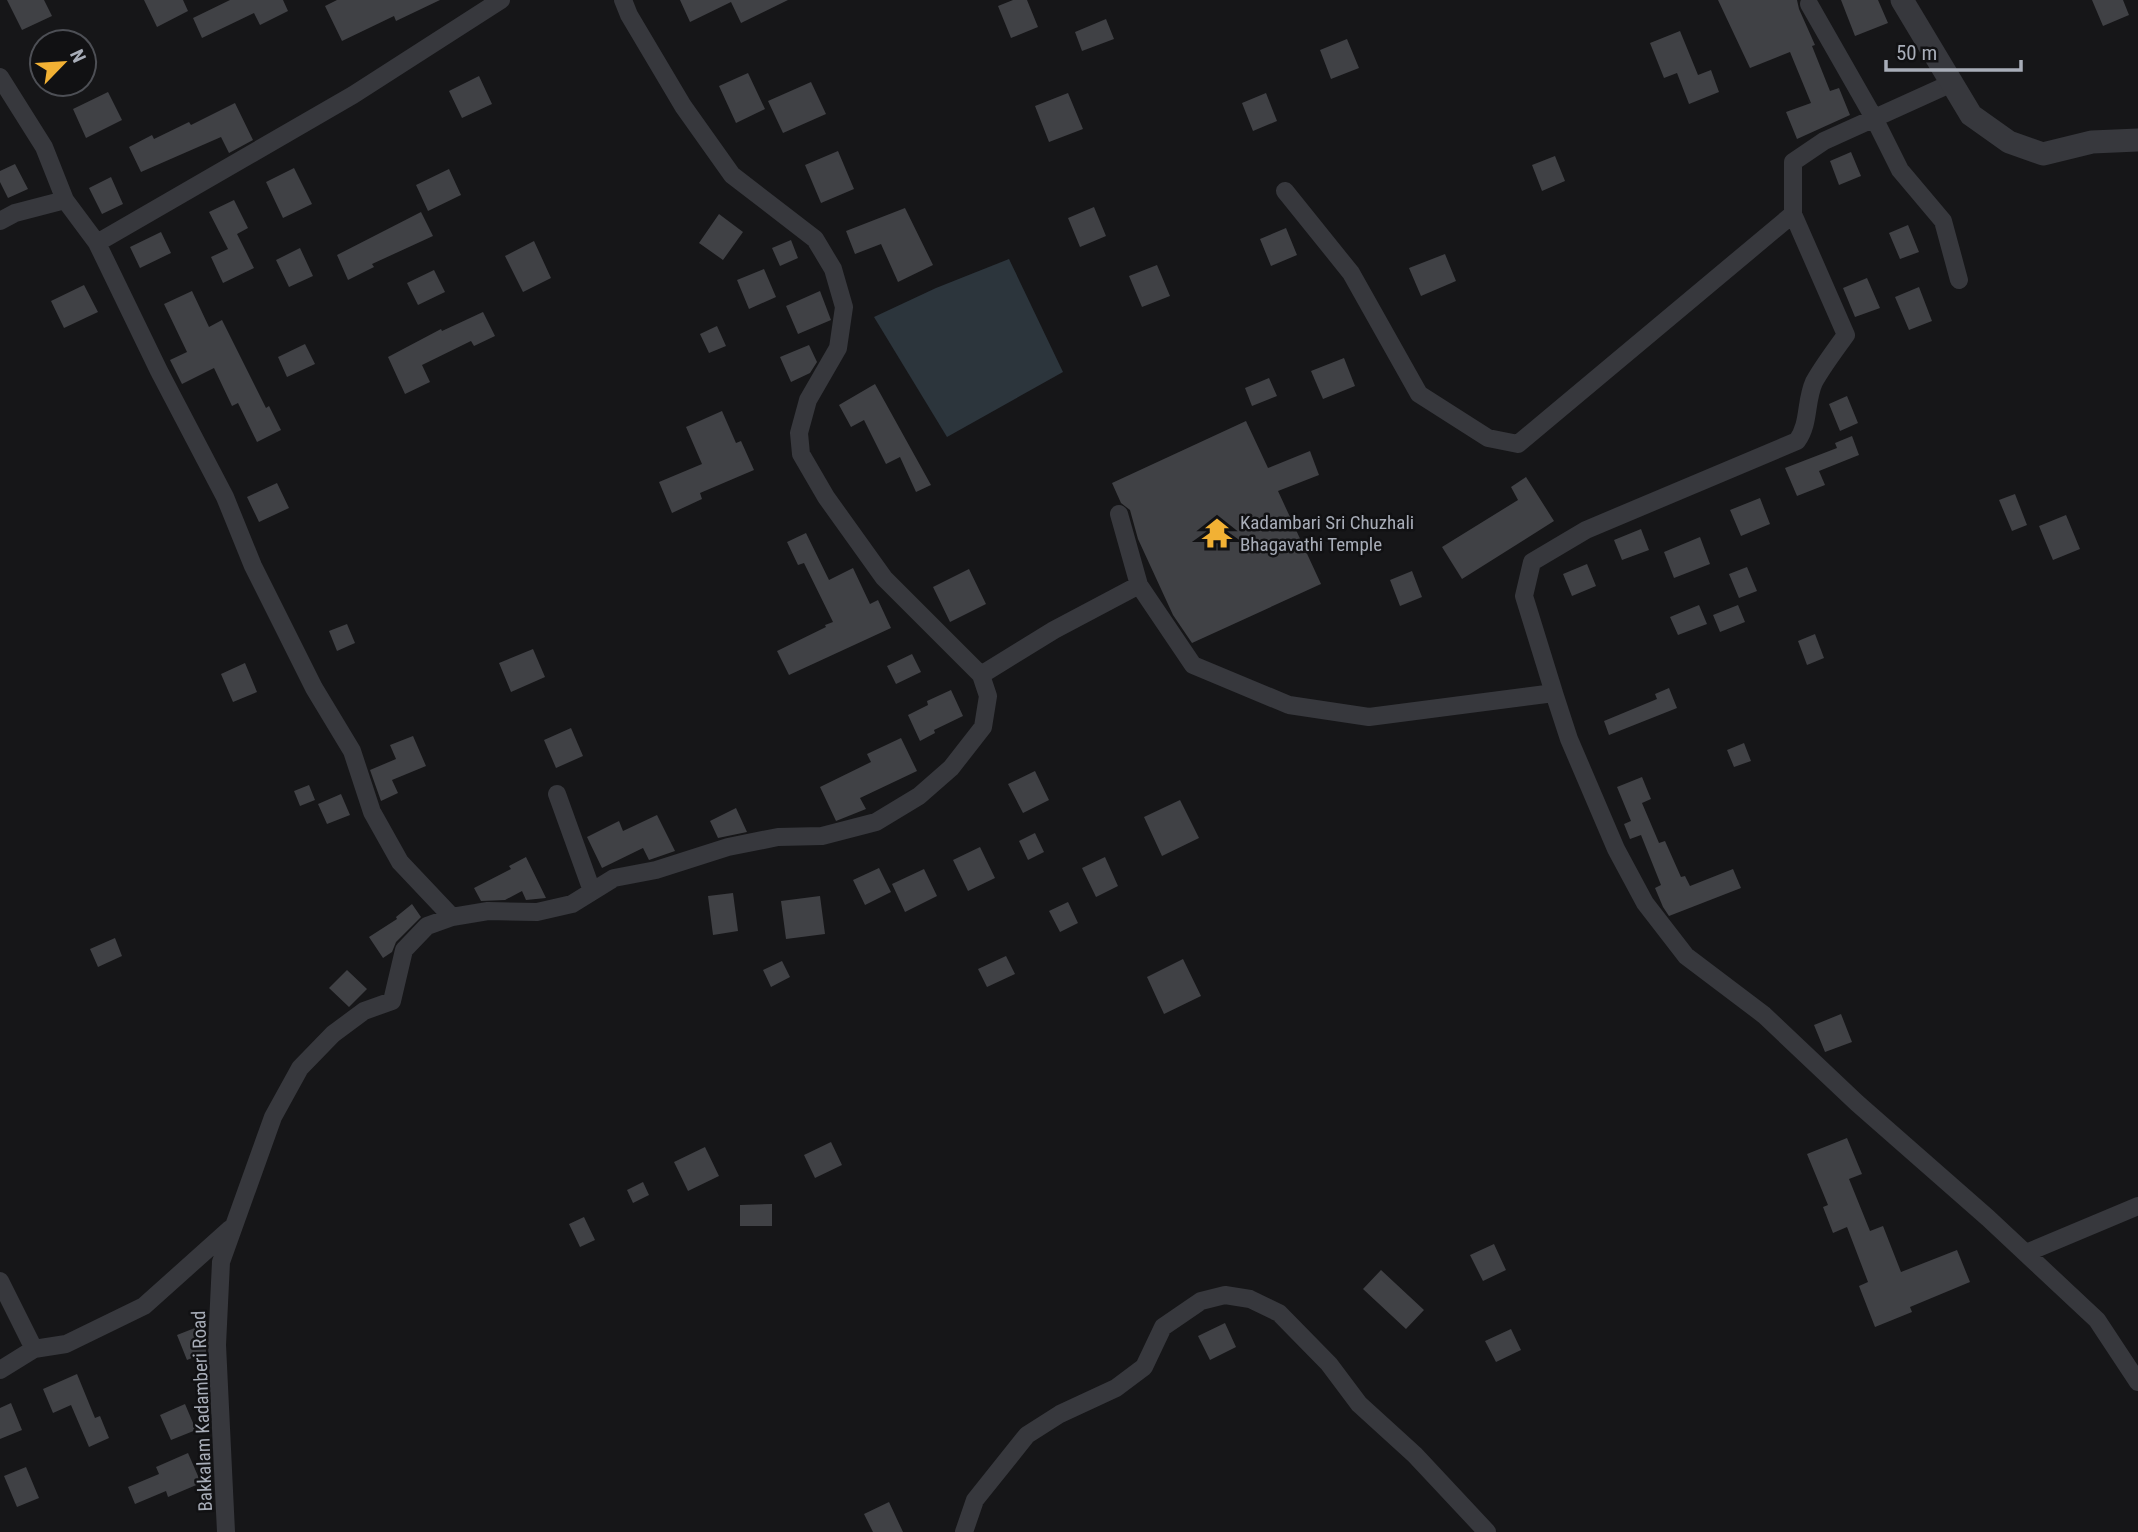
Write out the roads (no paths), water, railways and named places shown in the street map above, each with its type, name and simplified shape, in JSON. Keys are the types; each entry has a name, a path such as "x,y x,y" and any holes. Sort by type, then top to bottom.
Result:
{"street":[{"path":"97,243 353,95 501,0"},
{"path":"623,0 629,15 683,106 732,174 815,239 832,269 844,307 838,348 808,400 799,433 801,454 833,506 884,578 981,675 1054,630 1139,585"},
{"path":"1902,0 1971,115 2009,142 2043,154 2092,142 2138,139"},
{"path":"1809,4 1874,118 1900,170 1943,221 1959,280"},
{"path":"0,77 44,147 65,200 97,243 159,371 225,497 253,566 314,688 352,751 372,813 400,862 452,917"},
{"path":"1952,83 1824,141 1793,162 1793,214 1846,335 1814,382 1808,401 1805,430 1797,441 1586,530 1532,562 1524,596 1569,739 1616,849 1645,904 1686,956 1764,1015 2097,1320 2138,1382"},
{"path":"1285,191 1351,273 1419,394 1488,438 1518,444 1793,214"},
{"path":"0,220 15,213 65,200"},
{"path":"1119,514 1139,585 1193,665 1289,705 1369,716 1554,693"},
{"name":"Bakkalam Kadamberi Road","path":"226,1532 217,1345 221,1262 273,1117 300,1068 343,1026 363,1011 392,1001 404,950 428,926 452,917 488,911 537,912 572,904 614,878 656,870 728,847 778,837 822,836 876,822 919,796 951,768 983,727 988,696 981,675"},
{"path":"557,794 592,891"},
{"path":"2026,1253 2138,1206"},
{"path":"0,1370 34,1349 66,1344 144,1306 171,1280 206,1253 235,1224"},
{"path":"0,1281 34,1349"},
{"path":"964,1532 975,1500 1027,1436 1060,1414 1116,1388 1144,1367 1163,1327 1201,1301 1225,1295 1250,1298 1279,1313 1329,1364 1359,1404 1415,1455 1487,1532"}],"place":[{"name":"Kadambari Sri Chuzhali Bhagavathi Temple","path":"1217,533"}]}
